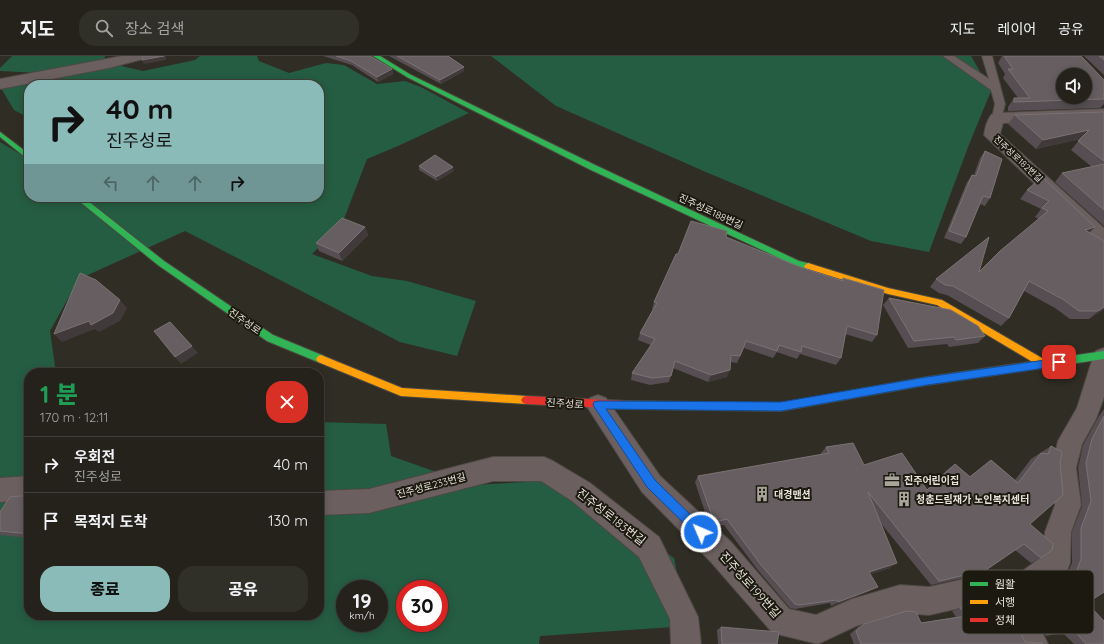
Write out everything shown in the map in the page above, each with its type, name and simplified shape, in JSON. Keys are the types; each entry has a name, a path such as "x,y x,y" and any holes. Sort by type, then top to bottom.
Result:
{"main road":[{"name":"진주성로188번길","path":"376,56 409,76 592,167 796,264 888,291 939,302 1044,364"},
{"path":"0,134 24,154"},
{"name":"진주성로","path":"84,202 161,263 270,338 401,392 598,405 781,407 927,381 1104,356"}],"street":[{"path":"0,84 109,64 138,56"},
{"path":"997,118 1104,114"},
{"name":"진주성로182번길","path":"997,118 993,126 992,135 1104,239"},
{"path":"1046,570 1056,563 1058,532 1068,505 1064,468 1070,441 1088,412 1104,356"},
{"name":"진주성로199번길","path":"598,405 651,484 721,552 782,621 817,630 852,613 900,599 929,601 962,594"},
{"name":"진주성로233번길","path":"324,503 369,501 493,468 544,469"},
{"name":"진주성로183번길","path":"544,469 581,492 649,547 684,617 686,644"},
{"path":"0,490 24,488"},
{"name":"진주성로199번길","path":"1028,634 1033,644"}],"lane":[{"path":"948,56 996,89"},
{"name":"진주성로182번길","path":"987,56 1000,104 997,118"}],"green space":[{"path":"12,56 105,56 104,60 41,73 0,71 0,68"},
{"path":"200,56 257,56 259,61 289,73 326,63 344,65 377,84 405,81 421,87 469,113 367,159 342,224 312,254 372,276 407,281 476,301 457,356 400,342 185,231 79,279 50,331 55,368 24,368 24,620 324,620 324,422 386,424 391,456 473,485 562,480 674,558 688,626 540,636 539,644 0,644 0,142 24,156 24,202 324,202 324,80 41,80 117,65 143,71 195,60"},
{"path":"491,56 971,56 991,91 968,147 929,252 871,241 708,173 556,106"},
{"path":"24,83 24,115 14,110 1,88"}],"building":[{"path":"143,56 164,56 142,60"},
{"path":"336,56 370,56 392,69 377,77 351,61"},
{"path":"397,56 448,56 464,67 440,80"},
{"path":"1004,56 1081,56 1104,80 1104,99 1092,99 1092,68 1056,68 1056,101 1014,102 1014,98 1030,98 1008,69 1013,69"},
{"path":"1104,112 1104,161 1078,141 1089,130 1043,140 1015,115"},
{"path":"985,151 1002,159 990,198 983,196 966,237 949,231 972,175 976,176"},
{"path":"435,155 453,167 436,177 419,166"},
{"path":"1104,164 1104,210 1062,173"},
{"path":"1042,177 1095,227 1085,230 1104,241 1104,307 1098,311 1079,311 1064,300 1029,281 1009,318 953,286 945,285 936,279 989,237 979,272 1000,251 1048,211 1042,208 1049,201 1027,190"},
{"path":"342,218 365,227 339,253 316,243"},
{"path":"691,221 727,231 726,237 800,267 843,281 843,278 884,290 877,335 847,326 841,358 802,346 801,352 779,345 777,351 746,341 740,356 731,355 730,370 711,375 675,361 671,376 652,378 632,373 655,339 640,333 657,303 654,302 676,254 678,254"},
{"path":"80,273 96,280 120,300 113,313 91,325 89,321 54,334"},
{"path":"889,298 951,310 978,326 985,336 956,340 954,337 914,341"},
{"path":"170,322 192,346 175,357 154,331"},
{"path":"1104,416 1104,592 1094,598 1094,570 1077,570 1081,559 1081,528 1091,501 1086,463 1092,439"},
{"path":"853,443 864,465 902,453 927,490 955,464 970,477 991,460 1018,483 1041,453 1048,454 1051,446 1062,452 1060,462 1063,495 1030,524 1053,544 1052,550 1041,558 1024,544 986,570 962,570 962,576 939,581 868,492 897,563 869,572 878,587 838,602 836,600 800,605 795,604 761,565 727,519 719,521 711,513 698,476 829,453 826,447"},
{"path":"24,496 24,533 0,531 0,512 10,497"},
{"path":"1094,610 1104,621 1104,644 1086,644 1077,634 1094,634"},
{"path":"907,611 916,612 921,623 962,617 962,634 1021,634 1025,642 1043,643 861,644 856,631 864,624"},
{"path":"721,627 779,632 777,644 722,644"}],"traffic: fast":[{"path":"376,56 409,76 592,167 797,263 808,266"},
{"path":"0,134 24,154"},
{"path":"84,202 161,263 270,338 321,359"},
{"path":"628,405 781,407 927,381 1104,355"}],"traffic: slow":[{"path":"808,266 888,291 939,302 1044,364"},
{"path":"321,359 401,392 526,400"}],"traffic: jam":[{"path":"526,400 628,405"}],"place":[{"name":"진주어린이집","path":"892,480"},
{"name":"대경맨션","path":"762,494"},
{"name":"청춘드림재가 노인복지센터","path":"904,499"}],"route":[{"path":"701,532 651,484 598,405 781,407 927,381 1059,362"}]}
